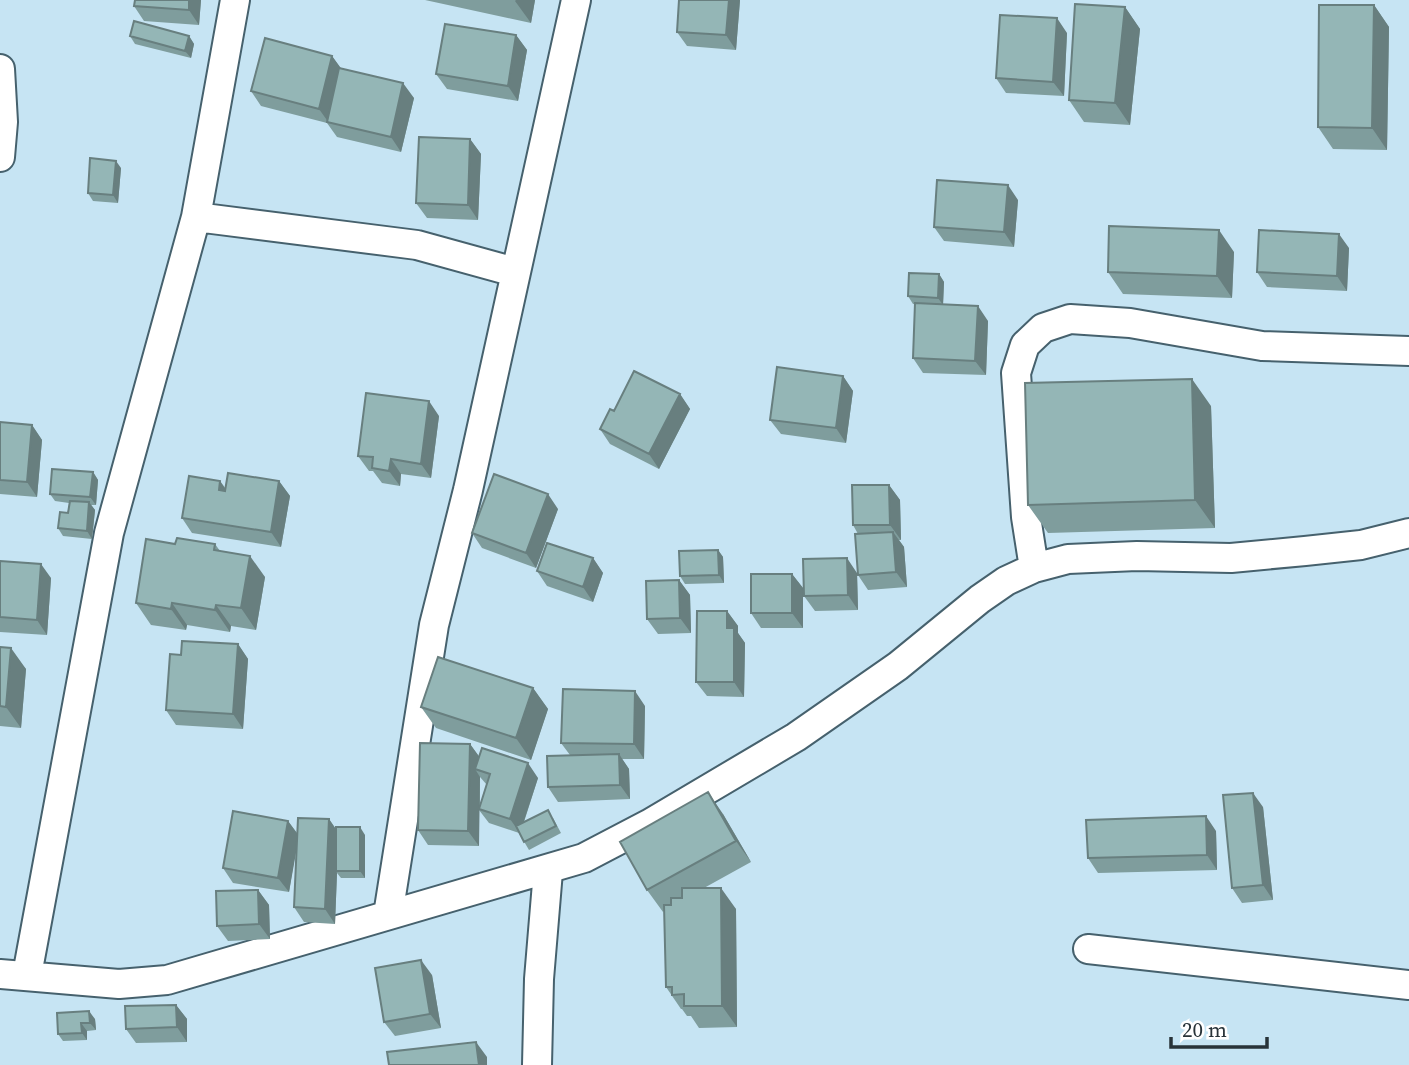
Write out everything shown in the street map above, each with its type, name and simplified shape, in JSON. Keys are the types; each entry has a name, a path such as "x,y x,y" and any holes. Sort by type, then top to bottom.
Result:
{"street":[{"path":"235,0 196,217 109,533 13,974 119,984 167,980 548,871 584,858 649,824 796,737 898,666 980,598 1006,580 1034,568 1068,559 1137,556 1231,558 1360,545 1409,533"},
{"path":"388,915 434,625 468,490 576,0"},
{"path":"0,69 3,122 0,157"},
{"path":"196,217 416,245 515,272"},
{"path":"1034,568 1026,517 1016,373 1025,345 1043,328 1070,318 1130,323 1262,346 1409,351"},
{"path":"537,1065 539,979 548,871"},
{"path":"1088,949 1409,985"}],"building":[{"path":"135,0 189,0 189,10 134,6"},
{"path":"679,0 729,0 726,35 677,32"},
{"path":"1075,4 1125,7 1115,103 1069,100"},
{"path":"1319,5 1374,5 1372,128 1318,127"},
{"path":"1000,15 1057,18 1053,82 996,78"},
{"path":"134,21 189,36 185,51 130,36"},
{"path":"445,24 516,35 508,86 436,74"},
{"path":"265,38 332,56 319,109 251,91"},
{"path":"339,68 403,83 391,137 327,122"},
{"path":"419,137 470,139 468,205 416,203"},
{"path":"90,158 116,161 113,195 88,193"},
{"path":"937,180 1008,185 1004,232 934,227"},
{"path":"1109,226 1219,230 1217,276 1108,272"},
{"path":"1259,230 1339,234 1337,276 1257,272"},
{"path":"909,273 939,274 938,298 908,296"},
{"path":"915,303 978,306 975,361 913,358"},
{"path":"777,367 843,376 836,428 770,420"},
{"path":"634,371 680,394 649,454 600,429 610,409 614,411"},
{"path":"1192,379 1195,500 1028,505 1025,383"},
{"path":"366,393 429,401 421,464 391,459 389,471 372,468 373,457 358,456"},
{"path":"0,422 32,425 27,482 0,480"},
{"path":"52,469 93,472 90,497 50,494"},
{"path":"228,473 279,481 271,532 182,518 189,476 220,481 219,490 225,491"},
{"path":"494,474 548,494 526,553 472,533"},
{"path":"852,485 889,485 890,525 853,525"},
{"path":"70,501 89,502 87,531 58,528 60,512 68,513"},
{"path":"893,532 896,572 858,575 855,534"},
{"path":"177,538 215,544 214,550 250,556 241,608 216,605 215,610 172,603 171,609 136,603 146,539 175,544"},
{"path":"547,543 593,558 583,587 537,571"},
{"path":"718,550 719,575 680,576 679,551"},
{"path":"847,558 848,595 804,596 803,559"},
{"path":"0,561 41,564 37,620 0,617"},
{"path":"751,574 792,574 792,613 751,613"},
{"path":"679,580 680,618 647,619 646,581"},
{"path":"697,611 727,611 727,628 734,628 734,682 696,682"},
{"path":"182,641 238,644 233,714 166,710 170,654 181,655"},
{"path":"0,647 11,648 6,707 0,706"},
{"path":"438,657 533,688 516,738 421,707"},
{"path":"563,689 635,691 634,744 561,743"},
{"path":"420,743 470,744 468,831 418,830"},
{"path":"482,748 528,763 510,819 479,809 490,774 475,769"},
{"path":"619,754 620,785 548,787 547,756"},
{"path":"708,792 736,841 647,890 620,842"},
{"path":"1253,793 1263,885 1232,888 1223,795"},
{"path":"548,810 556,826 524,842 516,826"},
{"path":"233,811 288,821 278,878 223,868"},
{"path":"1206,816 1207,855 1088,858 1086,820"},
{"path":"298,818 329,819 325,909 294,907"},
{"path":"336,827 360,827 360,871 336,871"},
{"path":"682,888 721,888 722,1006 684,1006 684,994 672,995 672,987 666,987 664,905 671,905 671,898 682,898"},
{"path":"258,890 259,924 217,926 216,891"},
{"path":"421,960 430,1014 384,1022 375,968"},
{"path":"176,1005 177,1027 126,1029 125,1006"},
{"path":"89,1011 90,1023 81,1023 82,1033 58,1034 57,1013"},
{"path":"476,1042 479,1065 389,1065 387,1052"}]}
